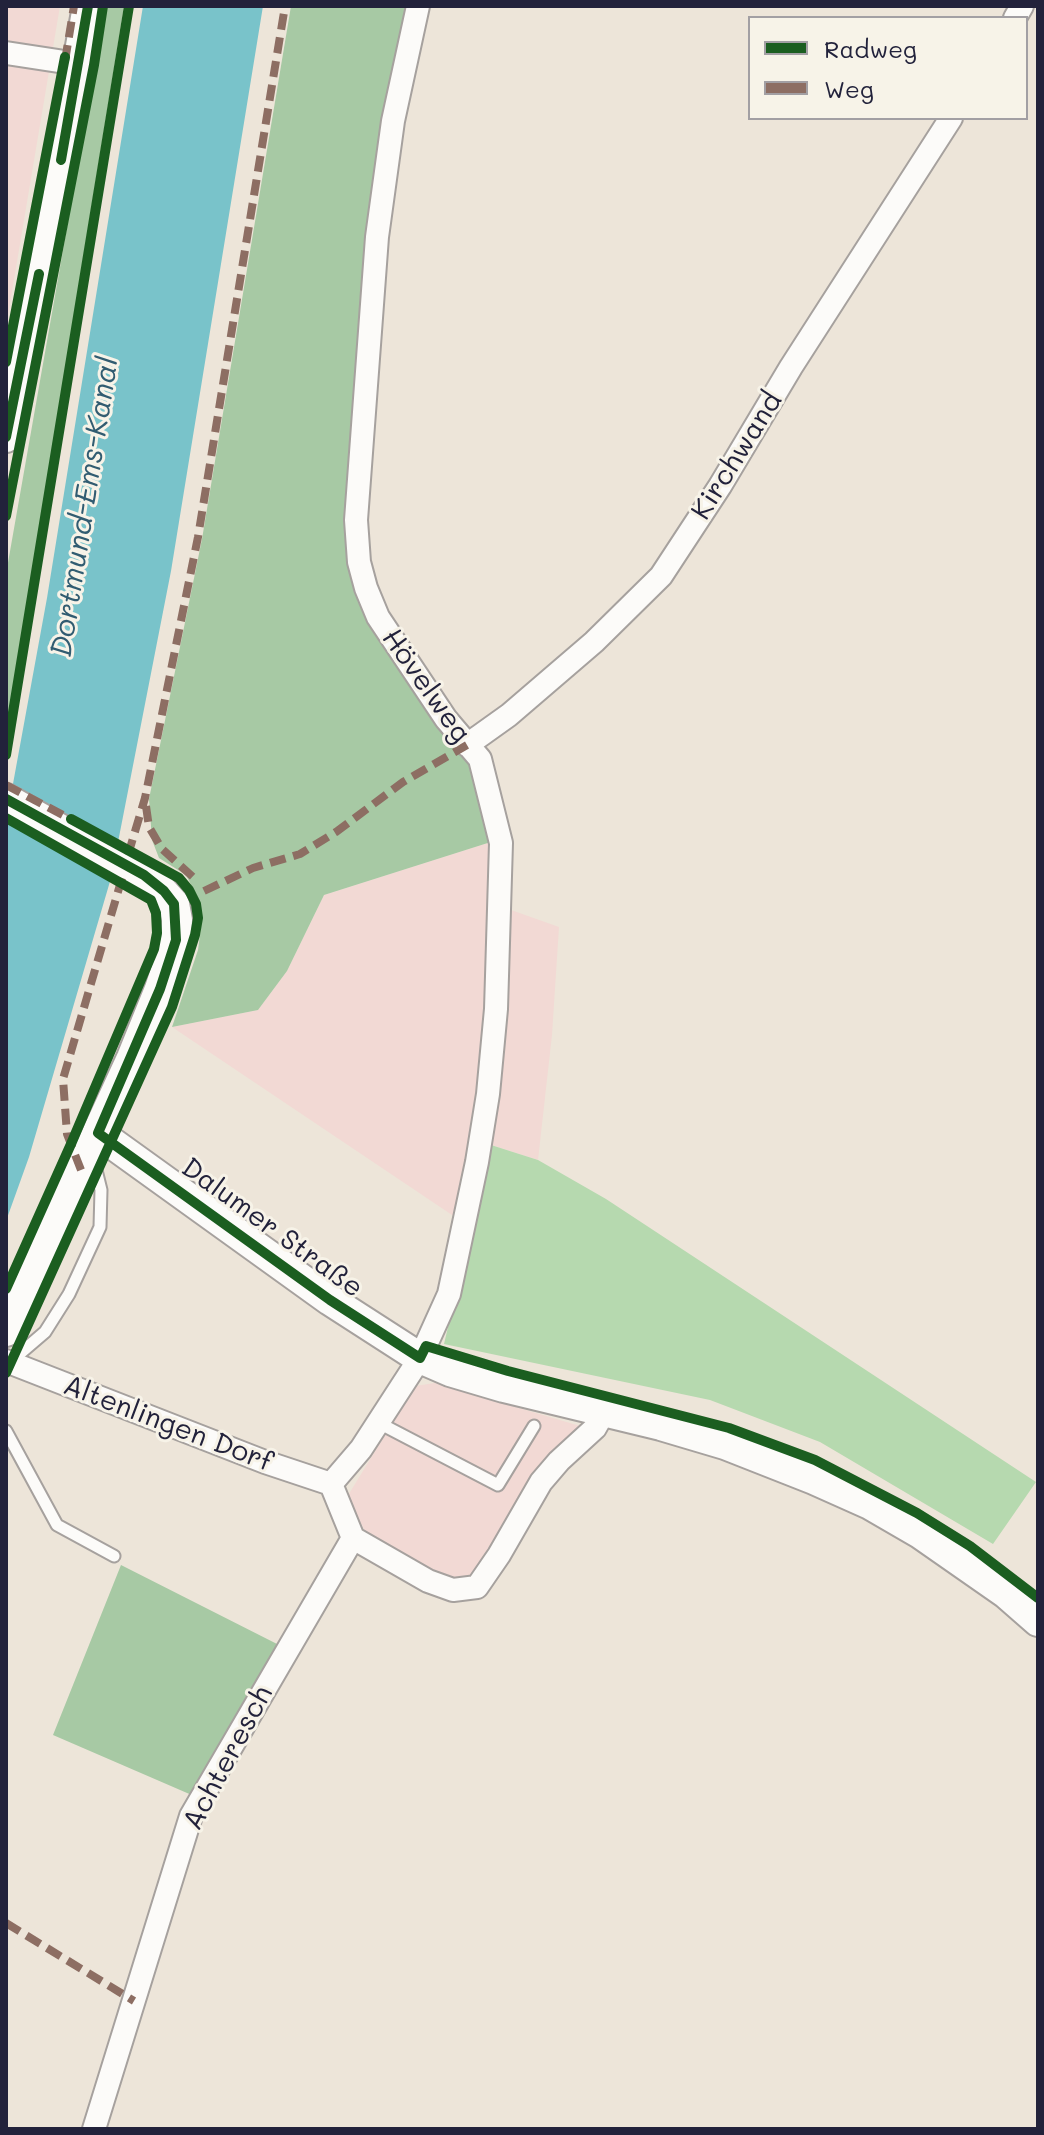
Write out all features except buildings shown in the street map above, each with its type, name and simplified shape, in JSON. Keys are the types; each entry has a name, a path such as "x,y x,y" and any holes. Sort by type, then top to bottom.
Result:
{"main road":[{"path":"6,437 15,349 88,6"},
{"path":"6,799 144,875 164,891 174,904 176,940 160,989 94,1141 6,1331"},
{"name":"Dalumer Straße","path":"94,1141 420,1358 450,1371 504,1387 725,1444 870,1504 964,1563 1038,1621"}],"street":[{"name":"Hövelweg","path":"418,6 393,121 377,237 356,520 359,562 378,617 446,719 483,767 501,843 496,1009 482,1135 449,1294 420,1358"},
{"path":"6,53 78,64"},
{"name":"Kirchwand","path":"467,745 509,715 594,642 661,576 950,120"},
{"path":"420,1358 361,1449 331,1484 353,1538 428,1581 453,1590 477,1587 541,1482 595,1428 604,1412"},
{"name":"Altenlingen Dorf","path":"8,1361 265,1462 331,1484"},
{"name":"Achteresch","path":"94,2129 191,1816 353,1538"}],"lane":[{"path":"8,1361 45,1332 69,1294 100,1227 101,1190 94,1141"},
{"path":"379,1423 498,1485 534,1426"},
{"path":"6,1431 57,1525 114,1556"}],"shaded area":[{"path":"6,6 60,6 6,327"},
{"path":"494,841 497,905 559,927 552,1035 538,1160 491,1145 458,1219 172,1027 258,1010 287,971 324,895"},
{"path":"435,1383 580,1426 561,1448 476,1574 461,1582 448,1579 366,1533 347,1497 415,1386"}],"green space":[{"path":"106,6 124,6 6,734 6,574"},
{"path":"291,6 417,6 392,121 358,562 477,761 494,841 324,895 287,971 258,1010 172,1027 198,950 202,919 198,898 186,875 159,858 152,840 149,799 202,539"},
{"path":"491,1145 538,1160 606,1199 1036,1482 993,1544 820,1442 710,1400 444,1344"},
{"path":"121,1565 281,1646 194,1796 53,1735"}],"water":[{"name":"Dortmund-Ems-Kanal","path":"143,6 263,6 171,571 111,878 29,1157 6,1221 6,822 47,598"}],"marked path":[{"path":"65,61 74,6"},
{"path":"128,855 145,798 198,537 285,6"},
{"path":"204,891 253,868 300,854 336,832 403,782 467,745"},
{"path":"6,785 78,823"},
{"path":"146,806 149,827 162,849 193,877"},
{"path":"81,1170 67,1134 63,1079 122,878"},
{"path":"6,1923 134,2001"}],"cycle path":[{"path":"61,160 88,6"},
{"path":"6,516 103,6"},
{"path":"6,755 129,6"},
{"path":"6,362 65,57"},
{"path":"6,437 39,274"},
{"path":"6,799 144,875 174,904 176,940 160,989 98,1133 330,1300 420,1358 426,1346 508,1371 729,1428 815,1460 917,1513 970,1546 1038,1598"},
{"path":"6,818 151,900 156,913 157,933 154,949 6,1289"},
{"path":"6,1373 172,1007 198,918 196,904 179,878 71,819"}]}
